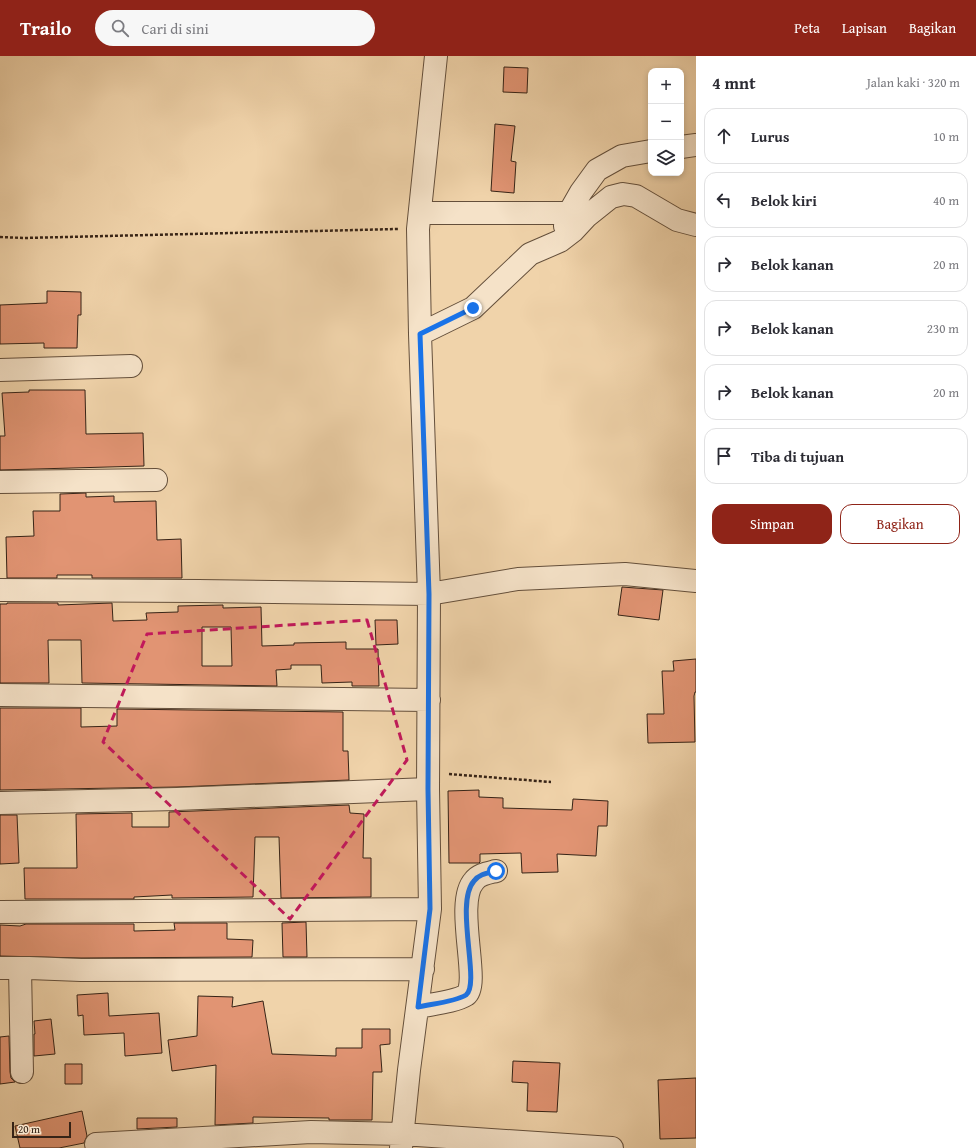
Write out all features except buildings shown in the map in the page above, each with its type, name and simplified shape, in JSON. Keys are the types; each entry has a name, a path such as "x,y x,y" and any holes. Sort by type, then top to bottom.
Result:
{"street":[{"path":"402,1141 409,1070 430,909 428,781 429,594 420,334 419,221 436,56"},
{"path":"684,147 696,145"},
{"path":"560,241 569,213 581,192 597,170 622,156 648,152"},
{"path":"420,334 473,308 530,254 560,241 573,231 586,217 611,198 623,194 636,196 677,220 696,224"},
{"path":"419,221 569,213"},
{"path":"0,370 131,366"},
{"path":"0,482 156,480"},
{"path":"0,590 182,590 429,594 518,579 625,574 696,581"},
{"path":"0,695 429,700"},
{"path":"0,803 169,799 428,781"},
{"path":"418,1007 456,999 467,994 470,988 471,980 467,931 469,889 473,881 480,876 496,871"},
{"path":"0,912 430,909"},
{"path":"22,1072 10,968 81,970 423,969"},
{"path":"96,1144 310,1132 402,1141 612,1148"}],"path":[{"path":"0,237 32,237 419,221"},
{"path":"428,781 551,782"}],"highlighted area":[{"path":"367,620 407,760 290,919 103,742 147,634"}],"route":[{"path":"473,308 420,334 422,357 429,594 428,789 430,909 418,1007 456,999 467,994 470,988 471,980 467,931 469,889 473,881 480,876 496,871"}]}
